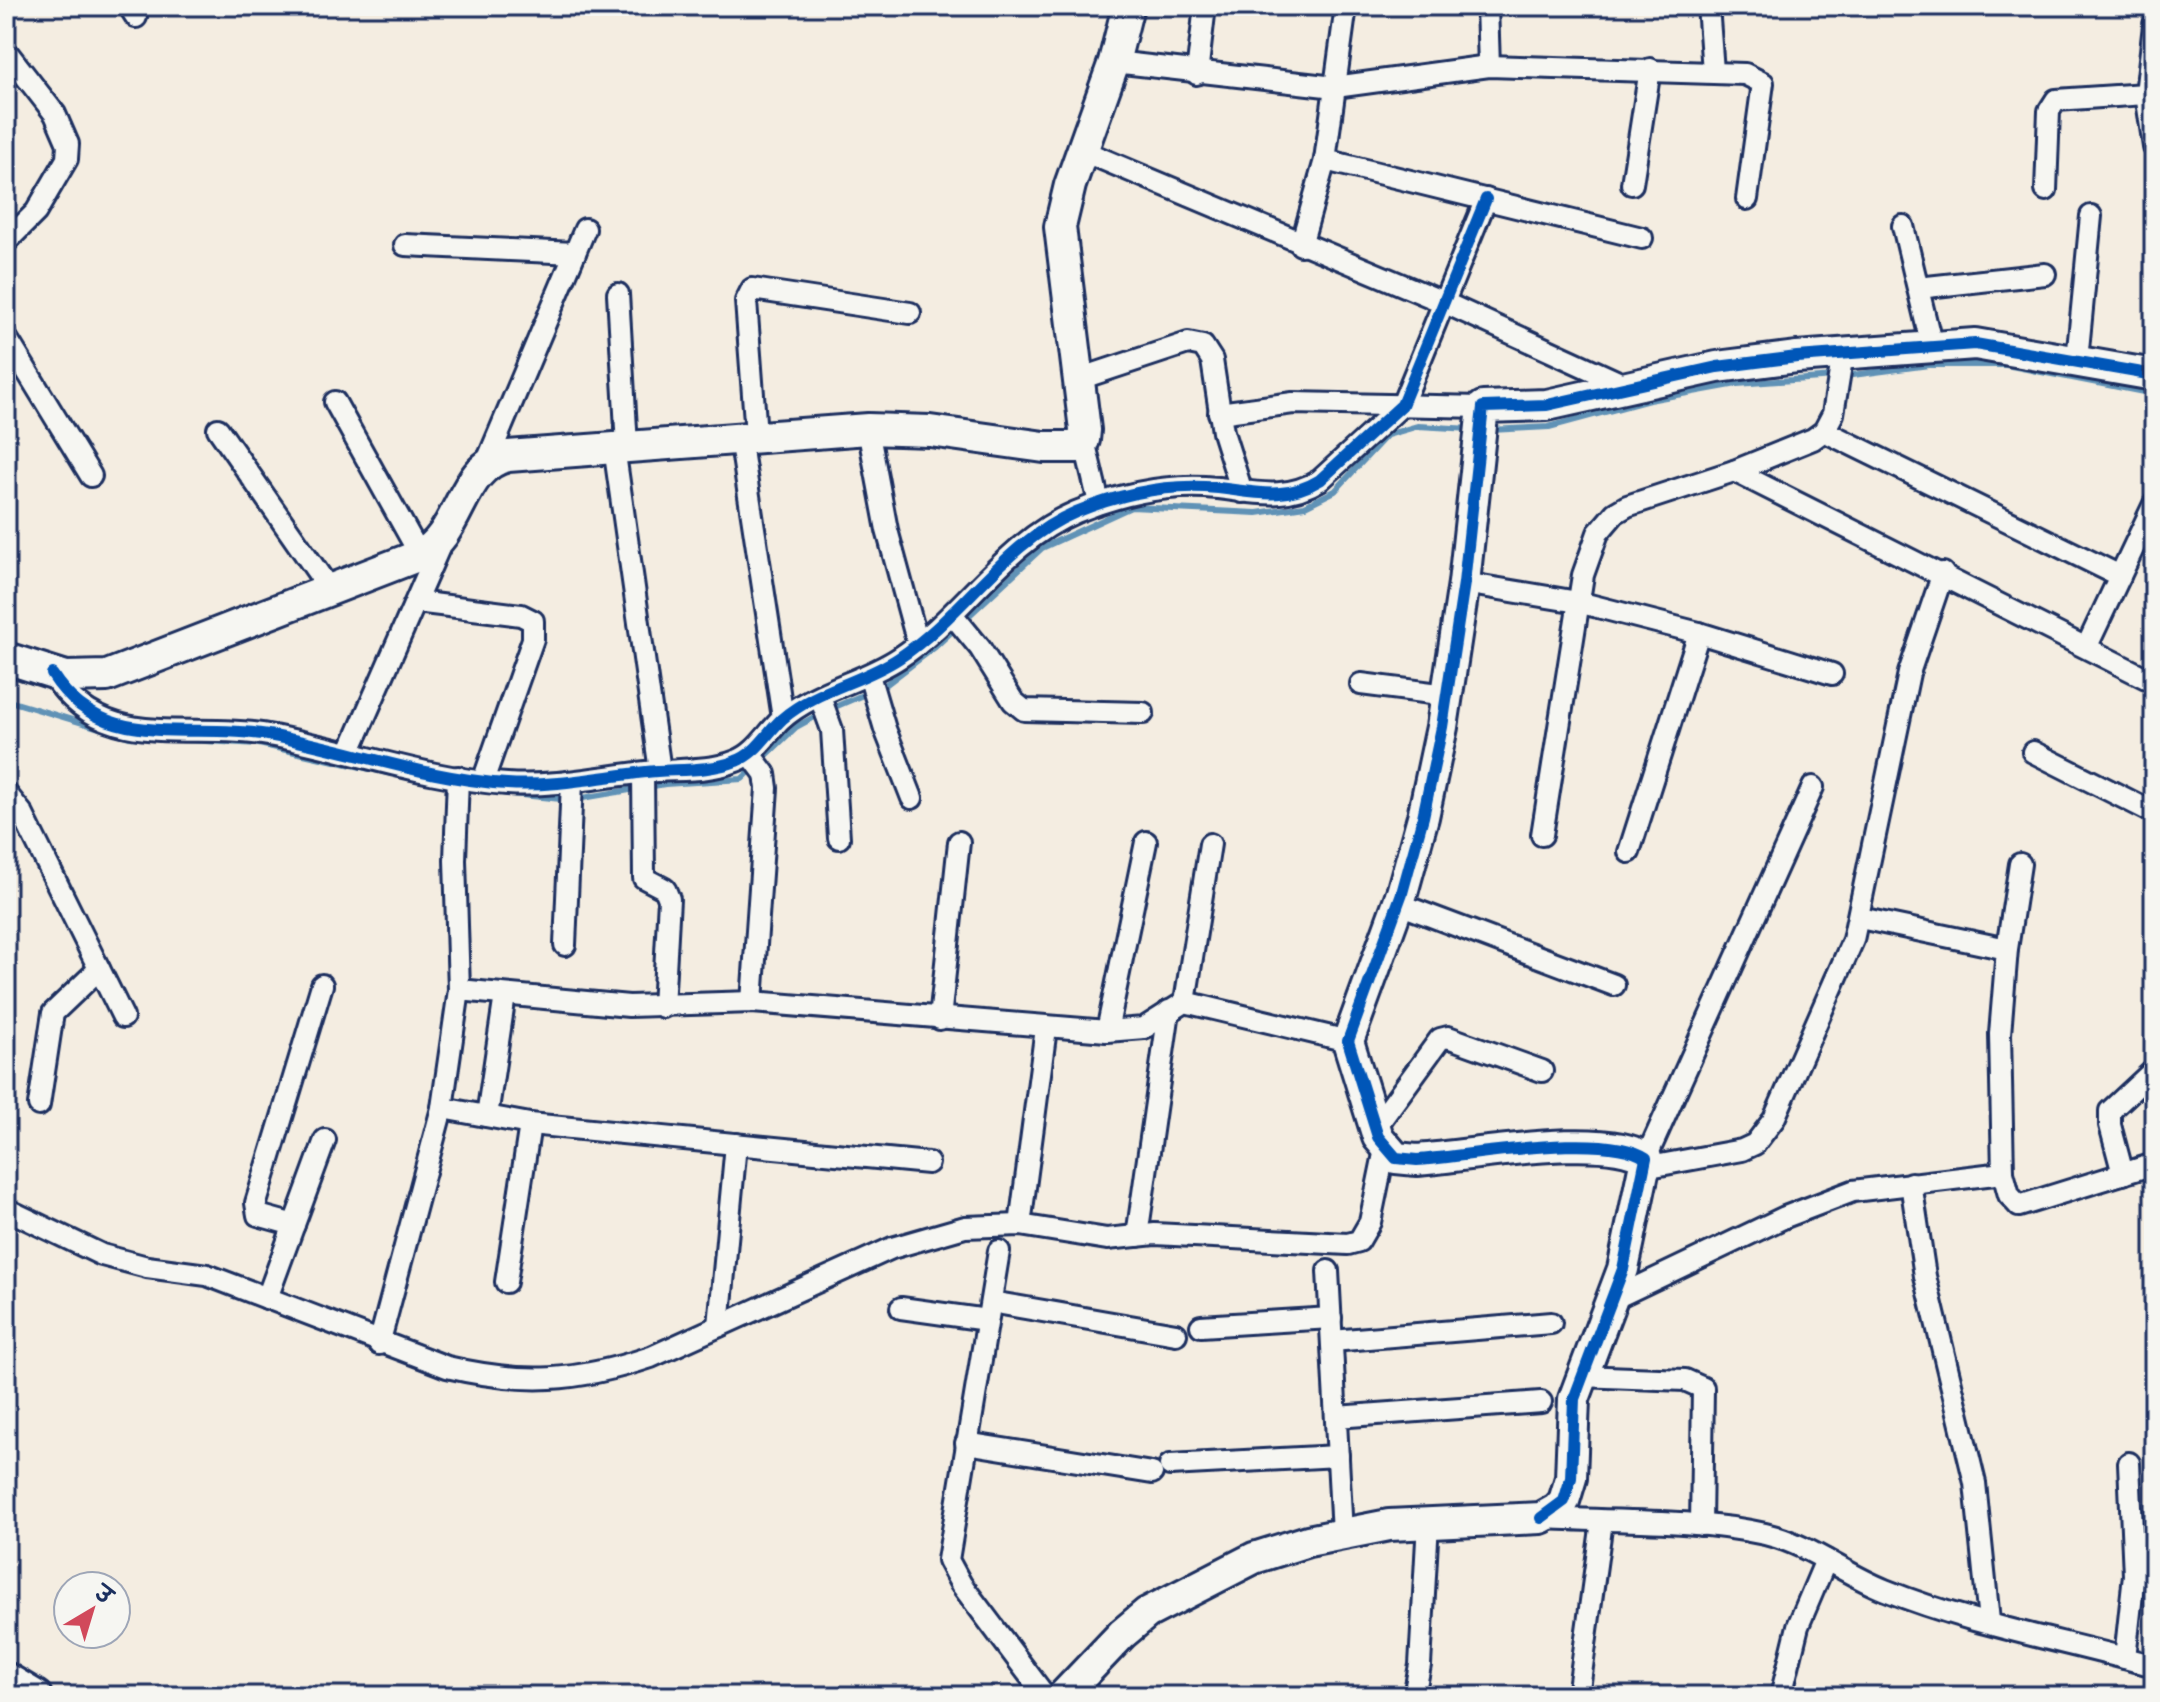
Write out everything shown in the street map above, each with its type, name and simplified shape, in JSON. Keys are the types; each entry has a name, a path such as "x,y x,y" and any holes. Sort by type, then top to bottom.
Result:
{"street":[{"path":"1099,503 1084,440 1060,227 1114,62 1128,6"},
{"path":"1197,74 1205,6"},
{"path":"1301,245 1325,160 1346,6"},
{"path":"1487,6 1489,66"},
{"path":"1708,6 1713,71"},
{"path":"2154,25 2146,94 2154,147"},
{"path":"6,51 55,114 68,144 67,159 36,212 6,242"},
{"path":"1114,62 1197,74 1335,87 1489,66 1713,71 1755,76 1763,83 1747,199"},
{"path":"1632,184 1650,69"},
{"path":"2046,190 2049,111 2056,100 2146,94"},
{"path":"1083,151 1443,302 1627,386"},
{"path":"1325,160 1642,238"},
{"path":"783,718 824,707 871,687 918,644 959,622 1030,539 1060,520 1099,503 1162,489 1204,487 1270,496 1306,489 1402,405 1486,199"},
{"path":"2077,360 2091,216"},
{"path":"1903,226 1932,347"},
{"path":"349,753 416,602 432,547 485,466 585,229"},
{"path":"405,245 575,253"},
{"path":"1918,288 2045,274"},
{"path":"52,674 76,704 108,722 139,729 246,732 349,753 457,785 483,781 572,793 755,760 783,718 748,436 746,301 752,289 910,313"},
{"path":"618,294 620,447 647,779 644,878 665,889 669,899 663,1007"},
{"path":"6,337 91,476"},
{"path":"1079,379 1196,343 1209,351 1219,413 1242,492"},
{"path":"1219,413 1280,403 1402,405 1482,421 1717,367 1842,368 1932,347 1995,345 2154,375"},
{"path":"1824,431 1842,368"},
{"path":"335,402 432,547"},
{"path":"1482,421 1464,583 1447,695 1423,817 1399,904 1348,1041 1380,1138 1396,1158 1417,1160 1596,1144 1634,1150 1645,1163"},
{"path":"218,429 330,590"},
{"path":"485,466 508,456 868,429 930,431 1067,448 1078,447 1084,440"},
{"path":"868,429 887,530 918,644"},
{"path":"1542,835 1578,602 1591,550 1615,513 1734,471 1824,431"},
{"path":"1824,431 2120,576"},
{"path":"1734,471 1943,573 2154,682"},
{"path":"2087,646 2154,504"},
{"path":"6,658 52,674 91,678 135,668 432,547"},
{"path":"1645,1163 1742,1150 1763,1136 1835,982 1860,918 1909,673 1943,573"},
{"path":"1464,583 1578,602 1699,633 1832,674"},
{"path":"416,602 521,615 533,621 533,639 483,781"},
{"path":"959,622 1013,701 1024,710 1143,713"},
{"path":"1629,852 1699,633"},
{"path":"1361,684 1447,695"},
{"path":"871,687 912,798"},
{"path":"824,707 839,838"},
{"path":"2033,752 2154,813"},
{"path":"752,1002 767,788 755,760"},
{"path":"379,1344 442,1108 459,990 457,785"},
{"path":"1541,1518 1564,1501 1571,1478 1572,1422 1580,1376 1623,1269 1645,1163 1813,787"},
{"path":"6,793 22,813 123,1017"},
{"path":"565,945 572,793"},
{"path":"940,1019 959,842"},
{"path":"1107,1031 1146,842"},
{"path":"1137,1236 1177,1006 1210,844"},
{"path":"2020,864 2007,949 2000,1034 2003,1173 2009,1195 2019,1206 2154,1164"},
{"path":"1399,904 1614,985"},
{"path":"1860,918 2007,949"},
{"path":"39,1105 53,1013 64,998 99,969"},
{"path":"294,1225 258,1215 256,1203 322,985"},
{"path":"459,990 663,1007 752,1002 1107,1031 1144,1028 1177,1006 1348,1041"},
{"path":"487,1116 505,995"},
{"path":"1020,1225 1046,1028"},
{"path":"6,1209 122,1262 207,1275 379,1344 487,1377 550,1380 613,1370 671,1349 918,1240 965,1227 1020,1225 1107,1239 1155,1234 1348,1244 1359,1241 1370,1222 1380,1138 1440,1039 1448,1037 1542,1071"},
{"path":"2123,1174 2110,1125 2110,1111 2154,1070"},
{"path":"442,1108 530,1124 928,1163"},
{"path":"506,1282 530,1124"},
{"path":"267,1298 325,1140"},
{"path":"719,1326 736,1144"},
{"path":"1611,1300 1833,1197 1853,1191 2003,1173"},
{"path":"1911,1183 1925,1276 1975,1483 1989,1621"},
{"path":"999,1251 948,1560 961,1584 1045,1696"},
{"path":"1328,1271 1342,1534"},
{"path":"901,1308 989,1311 1176,1334"},
{"path":"1201,1326 1331,1318"},
{"path":"1332,1341 1551,1323"},
{"path":"1580,1376 1685,1380 1703,1388 1701,1525"},
{"path":"1336,1417 1541,1402"},
{"path":"966,1443 1161,1469 1338,1456"},
{"path":"2125,1658 2134,1575 2129,1463"},
{"path":"1063,1696 1122,1634 1147,1613 1185,1590 1254,1558 1342,1534 1428,1522 1541,1518 1701,1525 1764,1534 1791,1542 1885,1590 2154,1666"},
{"path":"1578,1696 1602,1521"},
{"path":"1414,1696 1420,1665 1428,1522"},
{"path":"1781,1696 1798,1626 1826,1560"},
{"path":"6,1678 36,1696"}],"waterway":[{"path":"1845,376 1929,365 2006,365 2154,394"},
{"path":"1490,430 1549,427 1649,400 1737,384 1834,377"},
{"path":"830,709 884,686 935,647 1042,548 1131,507 1257,513 1305,506 1335,491 1387,435 1418,426 1471,429"},
{"path":"6,700 129,737 148,738"},
{"path":"502,793 571,800 665,784 742,779 796,727 820,714"},
{"path":"187,740 259,744 392,774"}],"cycle path":[{"path":"52,674 72,699 96,715 121,725 268,735 477,781 542,784 726,765 750,753 795,709 899,658 944,622 1005,560 1050,525 1076,512 1106,501 1155,490 1205,487 1277,493 1291,492 1320,480 1402,405 1486,199"},
{"path":"1541,1518 1564,1501 1571,1478 1574,1399 1623,1269 1646,1158 1627,1150 1570,1145 1417,1160 1396,1158 1378,1137 1348,1041 1402,893 1423,817 1442,727 1464,583 1483,407 1547,405 1717,367 1797,357 1975,344 2154,375"}]}
